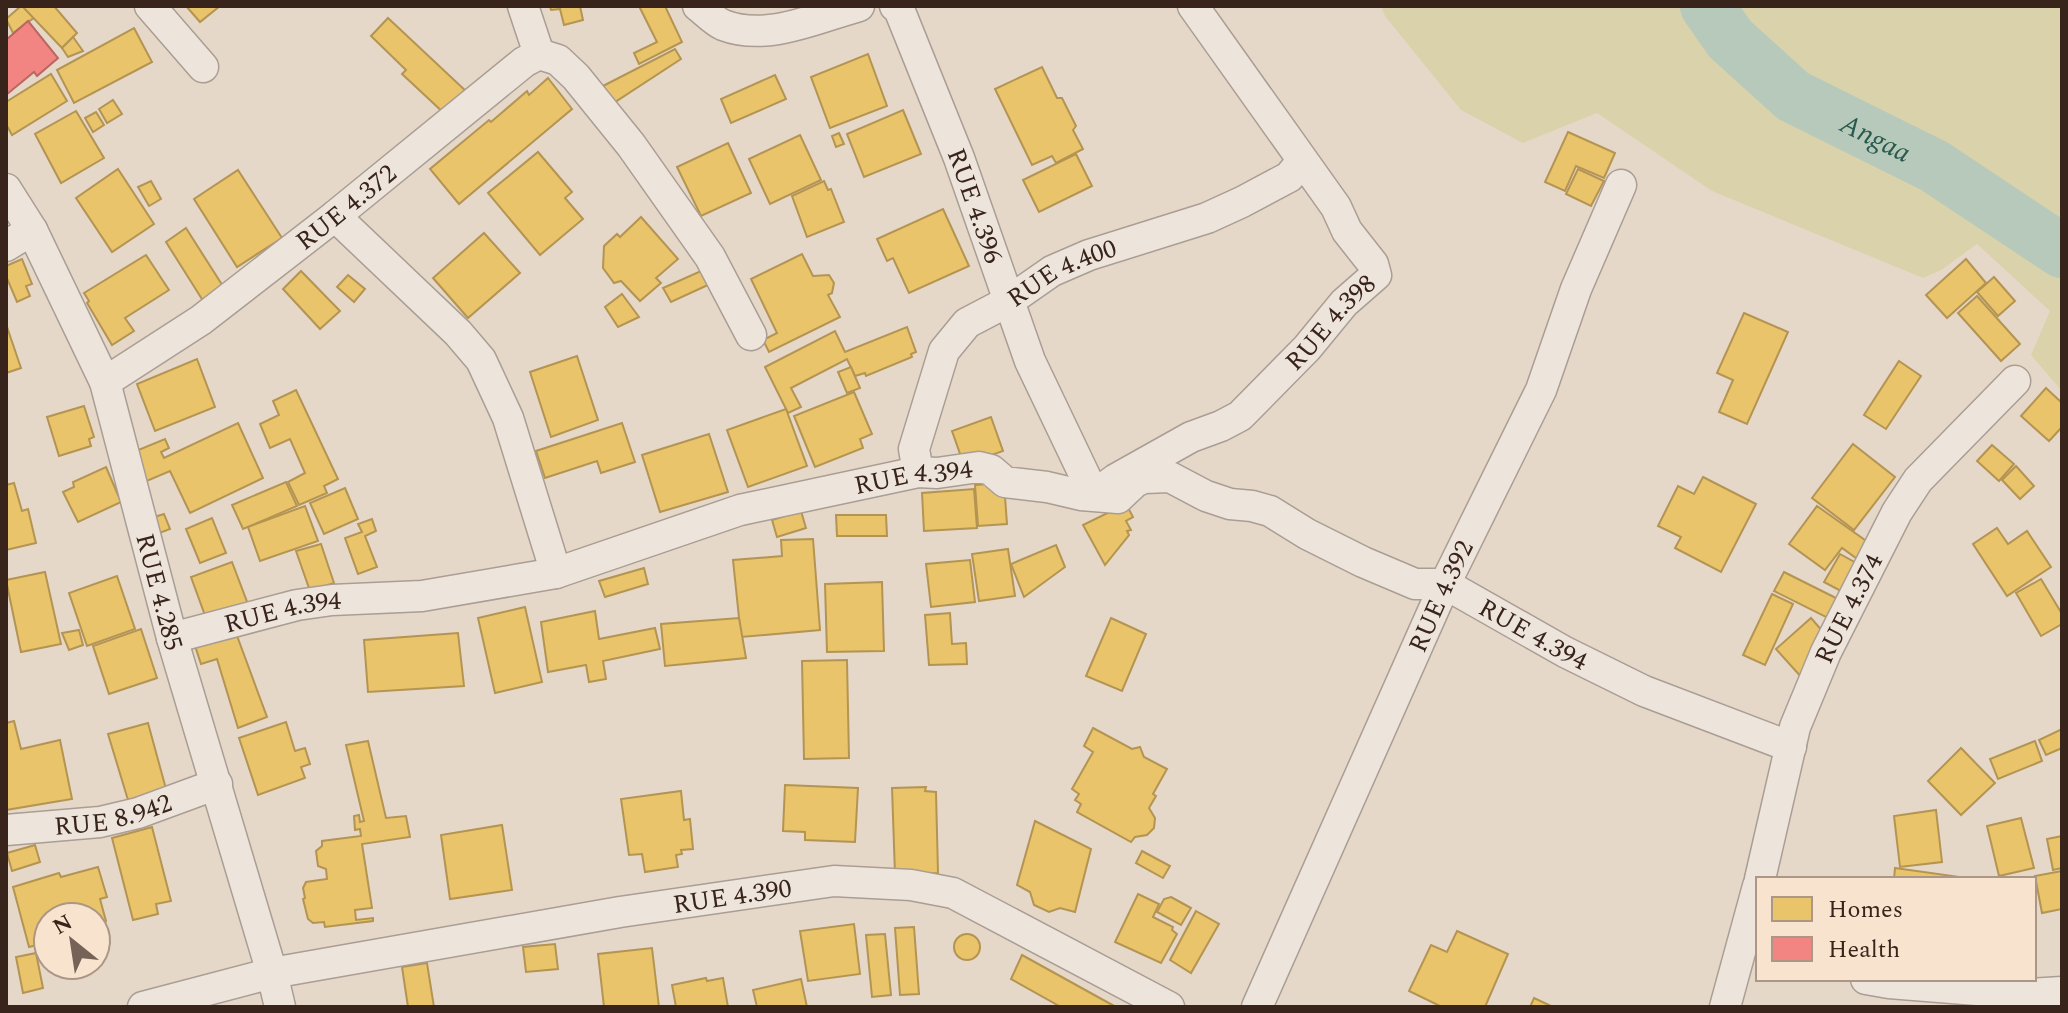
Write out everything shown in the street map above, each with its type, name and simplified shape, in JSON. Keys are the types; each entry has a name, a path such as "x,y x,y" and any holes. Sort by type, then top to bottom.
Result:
{"street":[{"path":"150,6 203,67"},
{"path":"523,6 539,54 558,60 576,77 631,145 710,257 751,335"},
{"path":"698,6 721,24 766,32 859,6"},
{"name":"RUE 4.396","path":"895,6 899,9 959,158 1030,361 1094,495"},
{"name":"RUE 4.398","path":"1094,495 1116,479 1191,437 1240,416 1307,348 1344,303 1376,275 1373,264 1347,231 1336,207 1193,6"},
{"name":"RUE 4.372","path":"105,382 201,320 524,62 539,54"},
{"name":"RUE 4.400","path":"918,472 914,449 944,351 967,323 1009,301 1052,271 1077,260 1207,218 1242,202 1289,177 1302,161"},
{"name":"RUE 4.392","path":"1257,1007 1445,584 1541,390 1571,301 1621,185"},
{"name":"RUE 4.285","path":"6,189 32,230 105,382 172,638 280,1007"},
{"path":"335,216 458,333 481,360 508,418 556,573"},
{"path":"6,246 32,230"},
{"name":"RUE 4.374","path":"1760,877 1795,727 1826,652 1897,512 1926,470 2015,381"},
{"name":"RUE 4.394","path":"172,638 297,605 332,600 422,596 556,573 740,510 918,472 937,473 979,467 991,470 1005,482 1118,498 1144,478 1170,477 1206,496 1270,511 1363,562 1415,584 1445,584 1565,652 1644,691 1791,747"},
{"name":"RUE 8.942","path":"6,830 100,822 138,813 217,784"},
{"name":"RUE 4.390","path":"272,973 620,912 834,881 911,885 953,893 1169,1007"},
{"path":"1725,1007 1752,939 1756,904"},
{"path":"143,1007 272,973"},
{"path":"1878,981 2027,994 2062,992"}],"shaded area":[{"path":"1381,6 2062,6 2062,391 2031,355 2050,311 1977,244 1941,270 1923,278 1712,191 1597,113 1523,143 1461,110 1385,16"}],"building: Homes":[{"path":"22,6 54,6 77,33 62,48"},
{"path":"25,6 35,17 13,33 6,19"},
{"path":"186,6 220,6 200,22"},
{"path":"550,6 580,6 583,20 564,25 560,9 551,10"},
{"path":"665,6 682,42 639,64 634,53 657,42 640,8"},
{"path":"388,18 468,93 446,115 402,74 406,70 371,36"},
{"path":"134,28 152,62 74,103 57,70"},
{"path":"73,37 83,51 68,57 62,48"},
{"path":"675,49 681,59 612,104 601,87"},
{"path":"868,54 887,106 830,128 811,77"},
{"path":"1042,67 1057,98 1062,98 1076,126 1073,130 1083,149 1056,163 1052,156 1032,165 995,89"},
{"path":"51,74 67,101 12,135 6,124 6,102"},
{"path":"775,75 786,99 731,123 721,99"},
{"path":"548,78 572,109 459,204 430,169 489,120 491,122 527,91 529,95"},
{"path":"113,100 122,114 107,123 99,109"},
{"path":"903,110 921,154 864,177 847,134"},
{"path":"76,111 104,158 61,183 35,134"},
{"path":"96,112 104,125 93,132 85,118"},
{"path":"1568,132 1615,153 1604,178 1576,166 1565,191 1545,182"},
{"path":"839,133 844,144 836,147 832,136"},
{"path":"800,135 821,180 770,204 749,159"},
{"path":"728,143 751,193 701,216 677,167"},
{"path":"538,152 572,192 565,198 583,219 540,255 488,193"},
{"path":"1076,154 1092,186 1039,212 1023,180"},
{"path":"118,169 154,224 112,252 76,198"},
{"path":"1578,169 1604,181 1591,206 1566,194"},
{"path":"238,170 282,238 237,267 194,199"},
{"path":"151,181 161,199 149,206 138,187"},
{"path":"824,181 828,190 831,189 844,222 807,237 792,196"},
{"path":"943,209 969,266 909,293 893,258 887,261 877,239"},
{"path":"641,217 678,259 656,278 661,283 640,301 621,281 614,283 603,268 604,246 617,234 620,237"},
{"path":"186,228 226,291 205,304 166,242"},
{"path":"484,233 520,273 468,318 433,278"},
{"path":"802,254 813,276 829,275 834,283 832,293 828,295 840,317 769,352 763,340 777,333 751,279"},
{"path":"146,255 169,290 125,318 134,331 112,345 84,293"},
{"path":"22,259 32,284 26,286 30,296 17,302 6,276 6,266"},
{"path":"1966,259 1986,283 1947,318 1926,295"},
{"path":"301,271 340,311 320,329 283,289"},
{"path":"701,271 710,284 671,302 663,288"},
{"path":"348,275 365,289 354,302 337,287"},
{"path":"1994,277 2015,301 1998,316 1977,292"},
{"path":"622,294 639,317 618,327 605,307"},
{"path":"1977,296 2020,344 2001,361 1958,313"},
{"path":"1744,313 1788,332 1747,424 1719,412 1733,380 1717,373"},
{"path":"6,324 21,368 6,373"},
{"path":"907,327 916,352 911,354 912,357 866,376 865,373 855,376 847,359 791,388 801,407 788,413 765,367 835,331 845,352"},
{"path":"577,356 598,420 551,437 530,372"},
{"path":"197,359 215,407 155,431 137,384"},
{"path":"1899,361 1921,376 1886,429 1864,415"},
{"path":"851,367 860,388 847,393 838,372"},
{"path":"2046,388 2062,403 2062,427 2049,441 2021,416"},
{"path":"296,390 338,479 324,486 327,493 299,505 288,482 305,473 290,439 270,448 260,424 279,415 273,401"},
{"path":"854,392 872,434 860,439 863,448 815,467 794,416"},
{"path":"84,406 94,437 89,439 91,446 59,456 47,417"},
{"path":"786,409 807,466 748,487 727,430"},
{"path":"991,417 1003,451 964,465 952,431"},
{"path":"238,423 263,478 190,513 170,471 142,483 131,453 165,439 169,448 161,452 164,458"},
{"path":"622,423 635,462 601,473 597,461 545,478 536,451"},
{"path":"709,434 728,492 660,512 642,455"},
{"path":"1853,444 1895,477 1854,530 1812,498"},
{"path":"1992,445 2014,464 1999,481 1977,461"},
{"path":"2016,466 2034,486 2020,499 2002,480"},
{"path":"106,467 121,502 78,522 63,492 74,487 73,482"},
{"path":"1703,477 1756,504 1721,572 1675,548 1681,537 1658,526 1678,486 1694,494"},
{"path":"286,482 297,506 243,529 232,505"},
{"path":"14,483 22,511 28,509 36,543 6,550 6,485"},
{"path":"1004,483 1007,524 978,526 975,485"},
{"path":"345,488 358,519 324,534 310,503"},
{"path":"974,489 977,528 924,531 922,493"},
{"path":"1126,504 1133,517 1126,521 1131,530 1127,531 1129,535 1105,565 1083,525"},
{"path":"305,506 318,541 260,561 248,527"},
{"path":"1817,506 1879,550 1867,566 1842,548 1825,570 1789,544"},
{"path":"801,511 806,528 777,537 772,520"},
{"path":"164,514 170,529 157,534 151,518"},
{"path":"836,515 886,515 887,536 837,536"},
{"path":"212,518 226,553 200,563 186,529"},
{"path":"372,519 376,531 365,536 377,567 358,574 345,538 362,532 358,524"},
{"path":"1997,528 2008,544 2027,531 2051,567 2007,596 1973,544"},
{"path":"813,539 820,630 741,637 733,560 782,556 781,540"},
{"path":"321,544 334,583 310,591 296,551"},
{"path":"1056,545 1065,567 1024,597 1011,564"},
{"path":"1008,549 1015,596 979,601 972,554"},
{"path":"1840,554 1867,569 1852,597 1824,582"},
{"path":"970,560 975,602 931,607 926,564"},
{"path":"232,562 249,607 207,621 191,577"},
{"path":"644,568 648,584 605,597 599,581"},
{"path":"45,572 61,644 21,652 6,580"},
{"path":"1784,572 1854,607 1844,626 1774,591"},
{"path":"117,576 135,629 87,646 69,593"},
{"path":"2041,579 2062,614 2062,624 2041,636 2016,593"},
{"path":"882,582 884,651 827,652 825,584"},
{"path":"1772,594 1793,604 1765,665 1743,655"},
{"path":"525,607 542,682 495,693 478,618"},
{"path":"595,611 599,639 655,628 660,649 603,661 606,679 589,682 586,665 548,672 541,622"},
{"path":"950,613 952,644 966,643 967,664 929,665 925,615"},
{"path":"739,618 746,658 665,666 661,624"},
{"path":"1111,618 1146,634 1122,691 1086,676"},
{"path":"1811,618 1838,649 1803,679 1776,649"},
{"path":"141,629 157,678 109,694 93,646"},
{"path":"79,630 83,645 69,650 62,633"},
{"path":"236,633 267,717 238,728 217,659 201,664 195,646"},
{"path":"458,633 464,686 368,692 364,640"},
{"path":"847,660 849,758 804,759 802,661"},
{"path":"14,721 21,749 60,740 72,799 6,810 6,723"},
{"path":"286,722 295,751 305,748 310,764 301,767 305,778 258,795 239,738"},
{"path":"148,723 169,800 145,795 128,800 108,734"},
{"path":"1093,728 1132,749 1140,747 1144,757 1167,769 1149,808 1155,818 1154,828 1131,842 1077,812 1081,804 1075,800 1079,794 1072,789 1093,752 1084,746"},
{"path":"2062,729 2062,748 2046,755 2039,740"},
{"path":"368,741 386,818 406,816 410,837 362,844 372,908 355,910 356,920 373,918 373,921 325,927 324,922 313,923 308,919 303,888 306,882 327,879 326,869 318,866 316,851 322,846 322,841 361,836 360,829 355,830 354,816 359,815 360,822 364,821 346,745"},
{"path":"2035,741 2042,761 1998,779 1990,759"},
{"path":"1961,748 1995,783 1961,815 1928,781"},
{"path":"785,785 858,788 855,842 805,840 805,832 783,831"},
{"path":"926,787 925,791 936,792 938,873 895,874 892,788"},
{"path":"681,791 684,820 690,819 693,849 681,850 682,854 676,855 678,867 645,872 642,854 629,855 621,799"},
{"path":"1936,810 1942,862 1900,867 1894,816"},
{"path":"2021,818 2034,868 1999,876 1987,826"},
{"path":"1035,821 1091,849 1075,912 1060,908 1049,912 1034,905 1030,892 1017,885"},
{"path":"502,825 512,890 450,899 441,835"},
{"path":"152,827 171,901 156,904 158,914 133,920 112,838"},
{"path":"2062,836 2062,868 2053,870 2047,839"},
{"path":"35,845 40,862 12,871 7,853"},
{"path":"1142,851 1170,866 1163,878 1136,863"},
{"path":"98,867 107,897 101,901 32,901 32,946 29,947 13,887 59,873 61,877"},
{"path":"1895,868 1960,877 1894,877"},
{"path":"2062,871 2062,909 2042,913 2035,876"},
{"path":"1138,894 1159,904 1153,917 1173,927 1177,934 1161,963 1115,942"},
{"path":"1171,897 1191,908 1181,925 1157,912 1164,899"},
{"path":"1196,911 1219,924 1191,973 1170,960"},
{"path":"854,924 860,974 808,981 800,931"},
{"path":"914,927 919,994 900,995 895,928"},
{"path":"1457,931 1508,954 1485,1007 1442,1007 1409,991 1431,945 1447,952"},
{"path":"885,934 891,995 872,997 866,935"},
{"path":"967,934 977,937 980,947 977,957 967,960 957,957 954,947 957,937"},
{"path":"555,944 558,969 526,972 523,947"},
{"path":"652,948 659,1007 604,1007 598,954"},
{"path":"32,954 32,981 42,981 43,988 23,993 16,957"},
{"path":"1022,955 1116,1007 1061,1007 1011,979"},
{"path":"427,963 434,1007 408,1007 402,967"},
{"path":"706,978 707,981 723,978 728,1007 676,1007 672,985"},
{"path":"801,979 807,1007 757,1007 753,990"},
{"path":"1534,998 1553,1007 1530,1007"}],"building: Health":[{"path":"28,21 58,58 37,76 34,72 6,95 6,40"}],"waterway":[{"name":"Angaa","path":"1707,6 1730,39 1793,96 1934,166 2062,251"}]}
